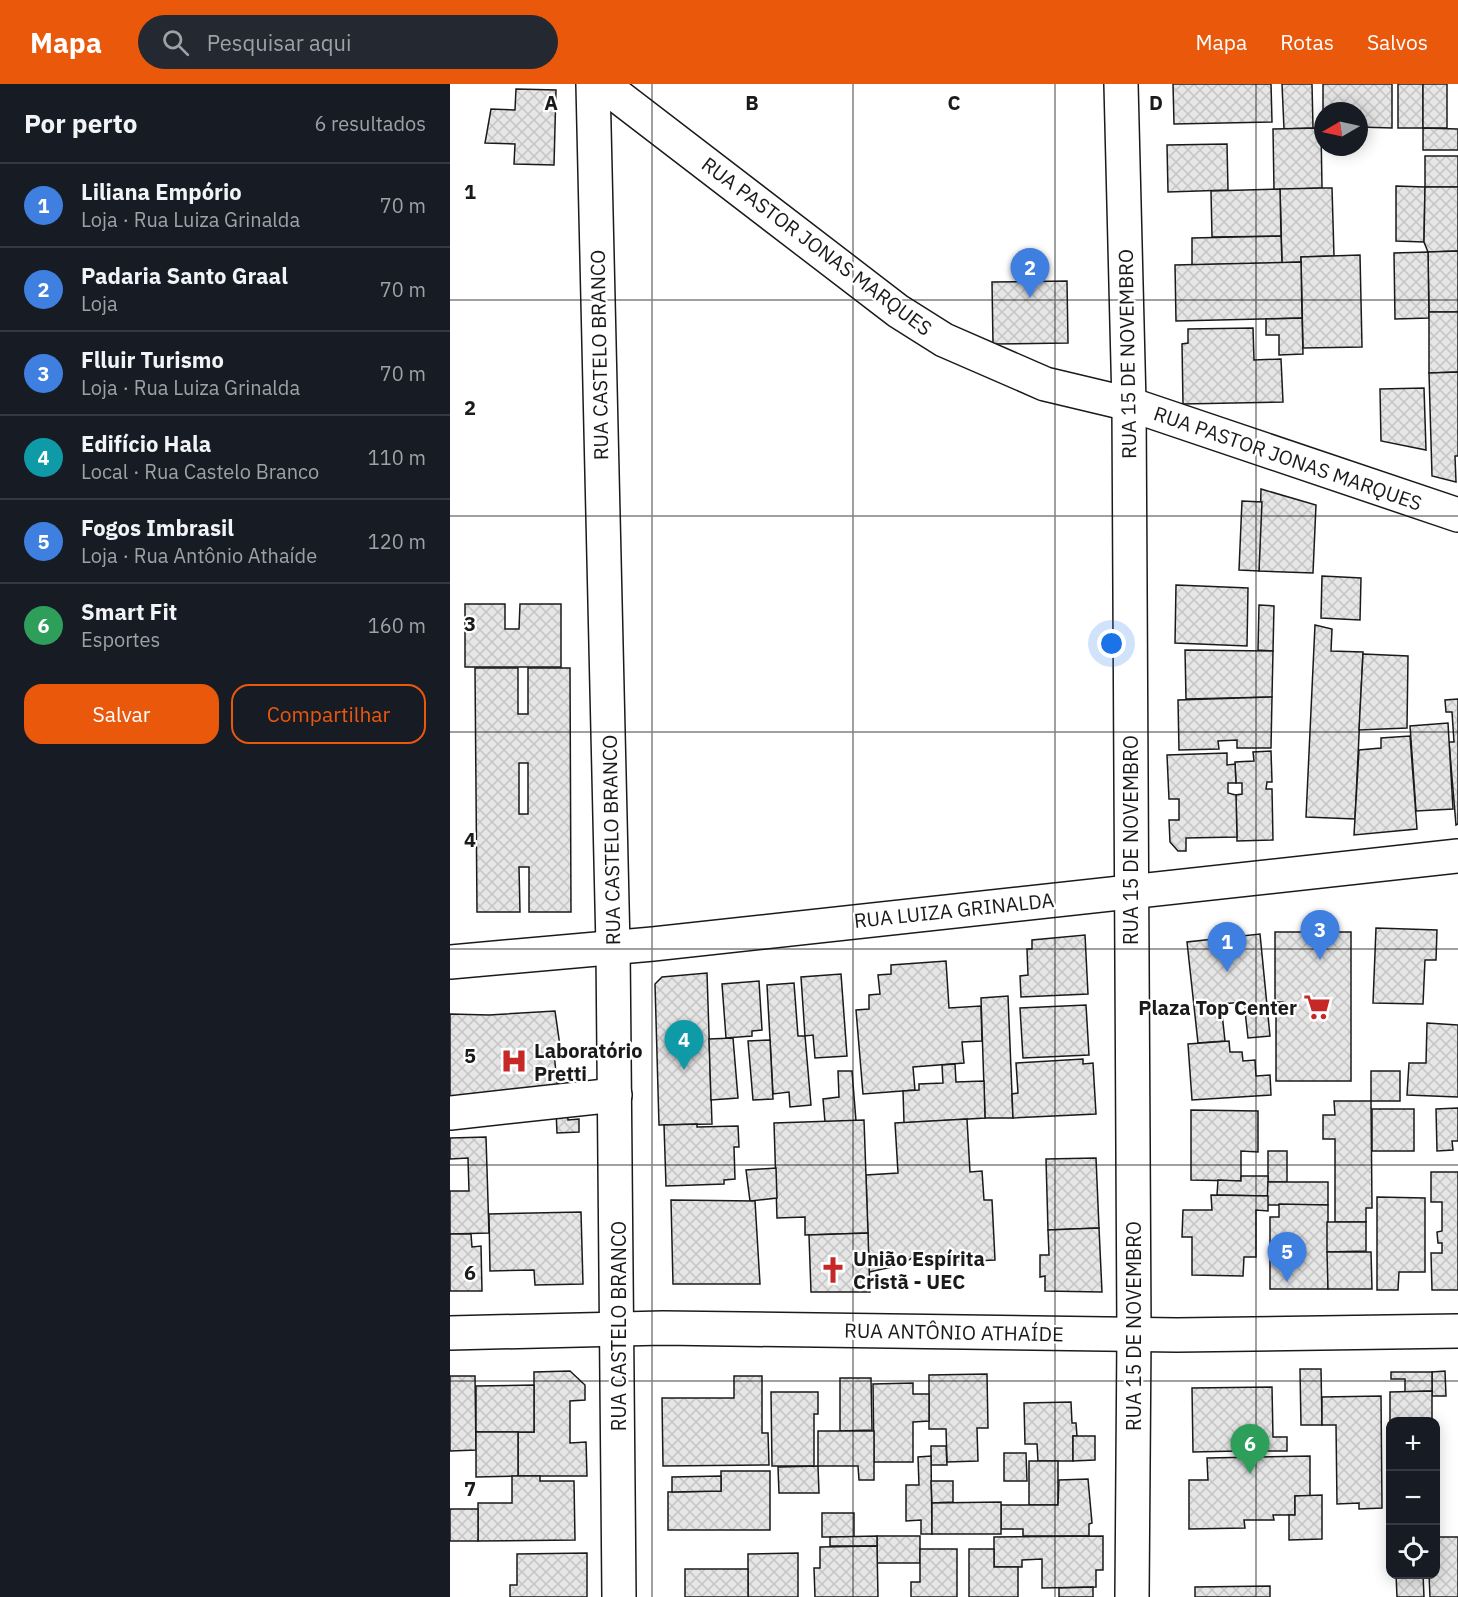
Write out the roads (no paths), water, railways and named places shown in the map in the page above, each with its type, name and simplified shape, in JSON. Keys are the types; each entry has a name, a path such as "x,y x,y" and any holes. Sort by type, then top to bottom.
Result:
{"street":[{"name":"RUA CASTELO BRANCO","path":"592,84 613,947 619,1597"},
{"name":"RUA PASTOR JONAS MARQUES","path":"602,84 898,311 944,340 1045,384 1129,404 1458,515"},
{"name":"RUA 15 DE NOVEMBRO","path":"1122,84 1129,404 1134,1335 1132,1597"},
{"name":"RUA LUIZA GRINALDA","path":"450,962 613,947 1458,856"},
{"path":"450,1113 615,1095"},
{"name":"RUA ANTÔNIO ATHAÍDE","path":"450,1333 618,1329 1134,1335 1458,1331"}],"place":[{"name":"Padaria Santo Graal","path":"1030,298"},
{"name":"Flluir Turismo","path":"1320,960"},
{"name":"Liliana Empório","path":"1227,972"},
{"name":"Plaza Top Center","path":"1317,1007"},
{"name":"Laboratório Pretti","path":"514,1061"},
{"name":"Edifício Hala","path":"684,1070"},
{"name":"União Espírita Cristã - UEC","path":"833,1270"},
{"name":"Fogos Imbrasil","path":"1287,1282"},
{"name":"Smart Fit","path":"1250,1474"}]}
